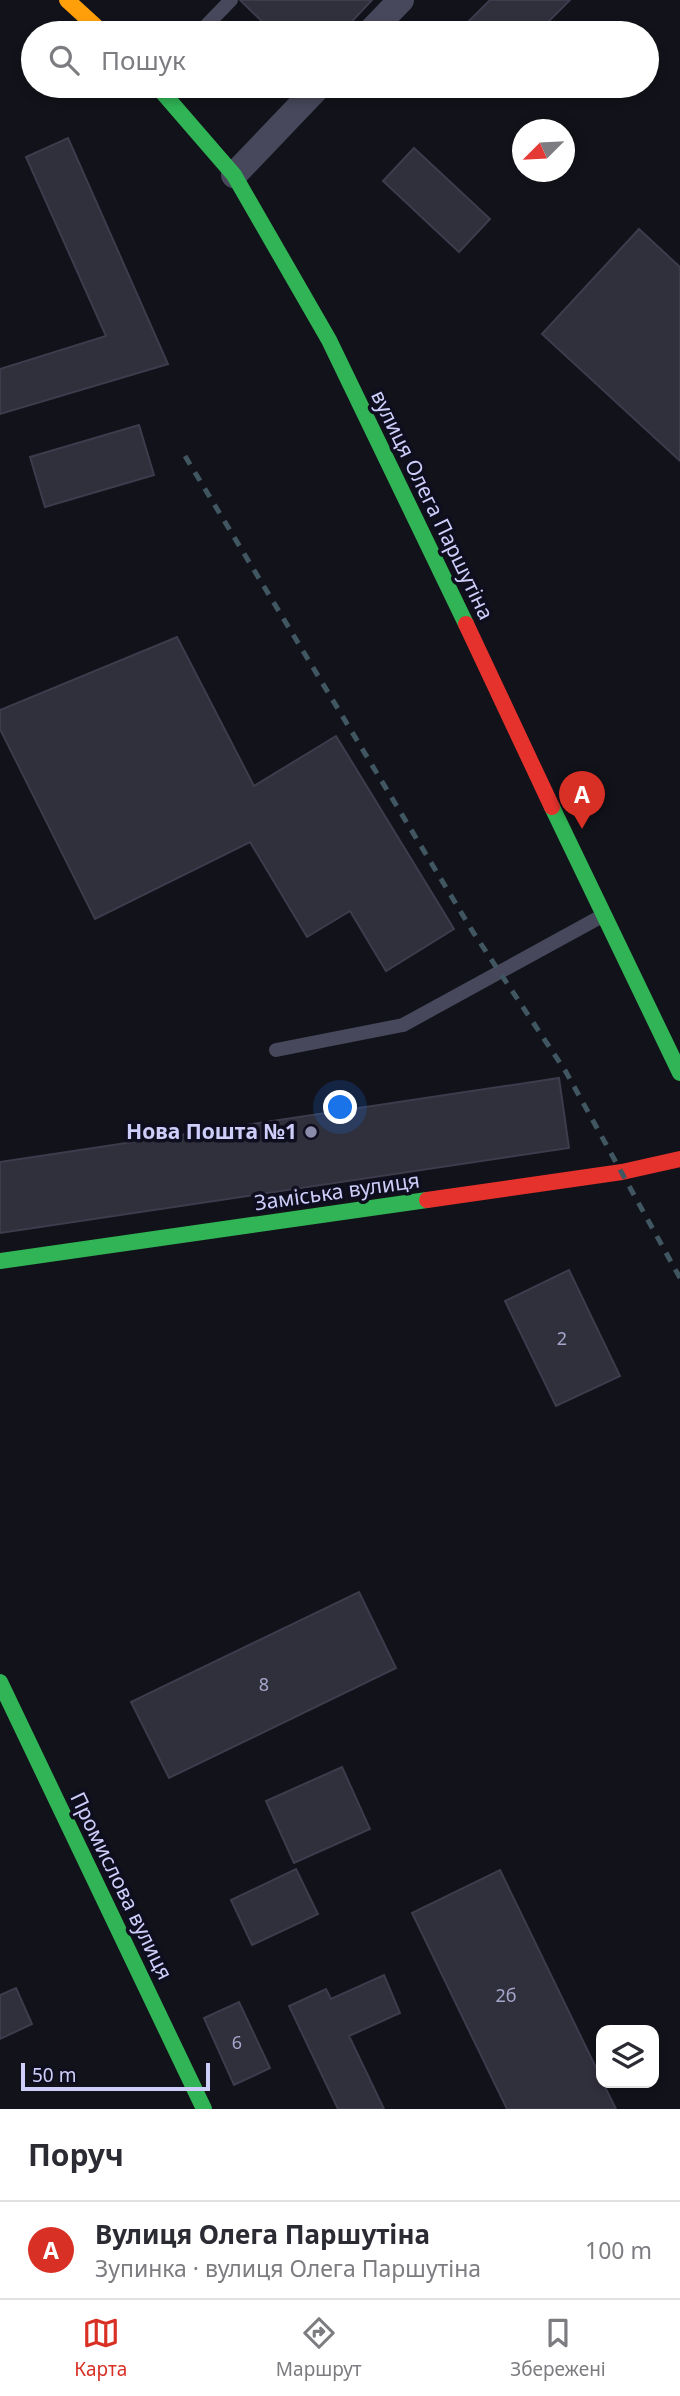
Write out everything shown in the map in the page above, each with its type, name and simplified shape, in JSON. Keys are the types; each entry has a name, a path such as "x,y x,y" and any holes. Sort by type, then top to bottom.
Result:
{"street":[{"path":"67,0 90,21"},
{"path":"381,21 401,0"},
{"name":"вулиця Олега Паршутіна","path":"167,98 234,175 335,353 415,514 603,916 680,1073"},
{"path":"234,175 308,98"},
{"name":"вулиця Олега Паршутіна","path":"628,967 655,1002 671,1015"},
{"name":"Заміська вулиця","path":"0,1261 622,1172 680,1159"},
{"name":"Промислова вулиця","path":"0,1682 204,2109"}],"lane":[{"path":"211,21 231,0"},
{"path":"276,1050 403,1025 603,916"}],"building":[{"path":"240,0 372,0 352,21 262,21"},
{"path":"490,0 570,0 549,21 469,21"},
{"path":"68,138 168,364 0,414 0,369 106,336 26,157"},
{"path":"414,148 490,219 459,252 383,181"},
{"path":"639,229 680,267 680,461 542,334"},
{"path":"139,425 154,475 45,507 30,457"},
{"path":"177,637 254,786 336,736 454,929 386,971 350,911 307,937 250,842 95,919 0,729 0,710"},
{"path":"559,1078 569,1148 0,1233 0,1162"},
{"path":"569,1270 620,1376 556,1406 505,1301"},
{"path":"359,1592 396,1668 169,1778 131,1702"},
{"path":"342,1767 370,1829 294,1863 266,1801"},
{"path":"296,1869 318,1914 252,1945 231,1900"},
{"path":"500,1870 596,2068 596,2088 606,2088 616,2109 507,2109 412,1913"},
{"path":"384,1975 400,2013 349,2036 384,2109 338,2109 289,2006 326,1989 331,1999"},
{"path":"16,1988 32,2024 0,2039 0,1995"},
{"path":"239,2002 270,2068 234,2085 204,2018"}],"railway":[{"path":"185,456 473,932 566,1072 680,1278"}],"traffic: fast":[{"path":"167,98 234,175 329,340 466,624"},
{"path":"552,807 680,1073"},
{"path":"0,1261 427,1200"},
{"path":"0,1682 204,2109"}],"traffic: slow":[{"path":"67,0 90,21"}],"traffic: jam":[{"path":"466,624 552,807"},
{"path":"427,1200 622,1172 680,1159"}],"place":[{"name":"Вулиця Олега Паршутіна","path":"582,829"},
{"name":"Нова Пошта №1","path":"311,1132"}]}
